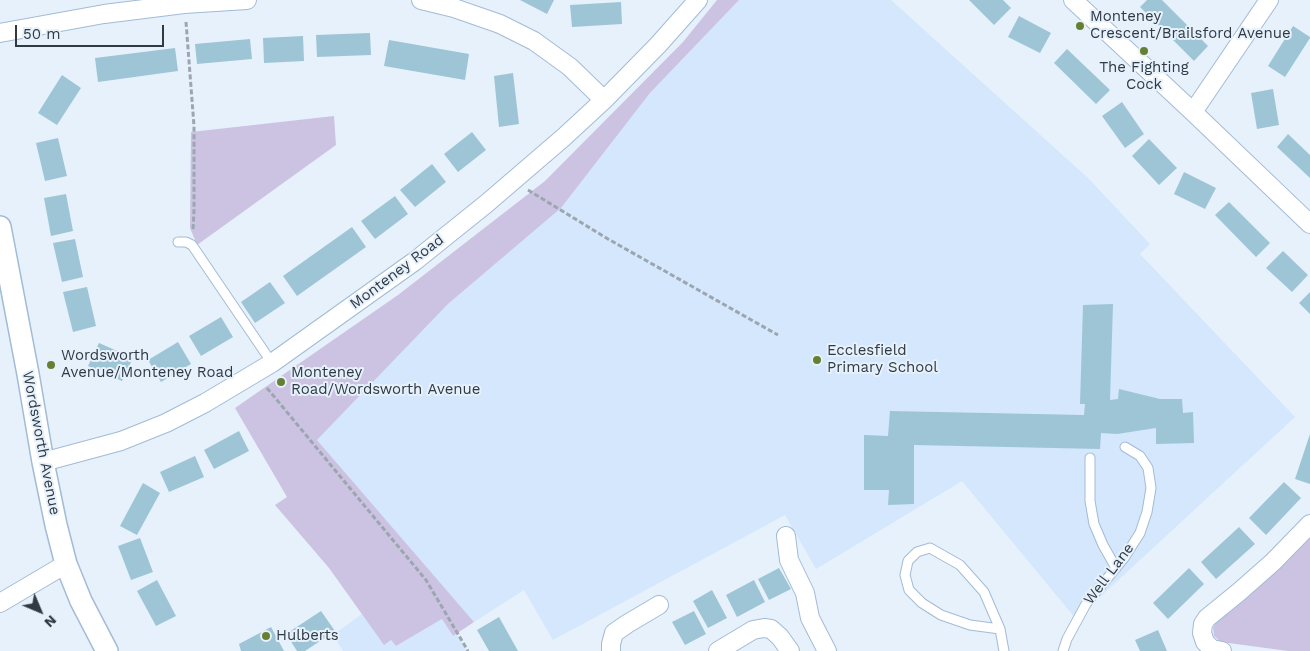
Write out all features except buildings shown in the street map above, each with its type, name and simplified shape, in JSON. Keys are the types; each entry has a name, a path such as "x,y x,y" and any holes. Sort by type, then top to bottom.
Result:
{"street":[{"path":"0,33 104,14 184,4 247,0"},
{"path":"421,0 454,8 500,24 534,42 570,67 604,100"},
{"name":"Monteney Road","path":"42,462 121,441 166,423 205,403 272,363 415,261 516,178 604,100 658,45 698,0"},
{"path":"1073,0 1310,224"},
{"path":"1193,112 1269,0"},
{"name":"Wordsworth Avenue","path":"0,227 28,374 42,462 56,525 66,564 81,600 107,651"},
{"path":"1222,651 1212,649 1205,642 1202,633 1203,624 1207,618 1273,562 1310,524"},
{"path":"786,536 789,560 805,593 810,618 827,651"},
{"path":"0,603 66,564"},
{"path":"611,651 610,644 614,633 660,605"},
{"path":"718,651 753,630 764,628 771,629 780,637 790,651"}],"lane":[{"path":"178,242 186,242 192,245 272,363"},
{"name":"Well Lane","path":"1063,651 1067,639 1086,604 1124,558 1140,533 1147,512 1151,488 1148,468 1140,456 1125,447"},
{"path":"1090,458 1090,501 1094,524 1116,568"},
{"path":"1000,629 970,625 941,615 922,603 909,590 905,576 908,561 917,552 930,548 960,565 984,592 1000,629 1004,651"}],"path":[{"path":"184,4 194,126 192,245"},
{"path":"516,178 530,192 600,234 778,335"},
{"path":"256,374 426,580 468,651"}],"shaded area":[{"path":"717,0 739,0 650,93 561,208 448,304 317,440 474,622 453,636 442,619 396,646 391,640 384,645 329,568 275,505 287,497 235,408 398,295 545,181 683,42"},
{"name":"Ecclesfield Primary School","path":"739,0 891,0 1088,178 1150,244 1140,254 1295,417 1076,619 962,481 816,569 785,515 553,640 524,590 474,622 317,440 448,304 561,208 650,93"},
{"path":"334,116 336,145 197,245 190,228 191,132"},
{"path":"1310,536 1310,651 1288,651 1221,642 1214,636 1213,628 1217,620"},
{"path":"362,614 384,644 391,640 396,646 442,619 453,636 456,634 467,651 343,651 333,635"}],"place":[{"name":"Monteney Crescent/Brailsford Avenue","path":"1080,26"},
{"name":"The Fighting Cock","path":"1144,51"},
{"name":"Ecclesfield Primary School","path":"817,360"},
{"name":"Wordsworth Avenue/Monteney Road","path":"51,365"},
{"name":"Monteney Road/Wordsworth Avenue","path":"281,382"},
{"name":"Hulberts","path":"266,636"}]}
